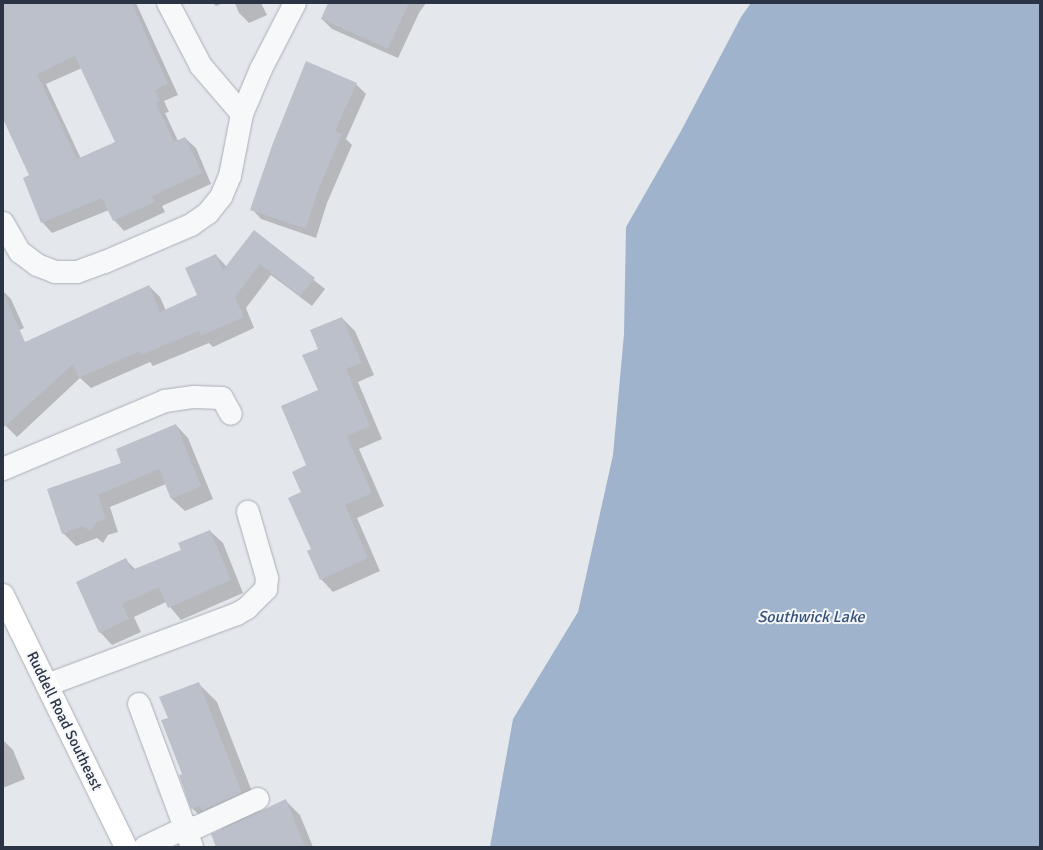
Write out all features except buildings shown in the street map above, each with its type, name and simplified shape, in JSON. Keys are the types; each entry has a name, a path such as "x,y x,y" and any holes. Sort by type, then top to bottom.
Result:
{"main road":[{"name":"Ruddell Road Southeast","path":"3,596 126,847"}],"street":[{"path":"168,3 201,66 242,114"},
{"path":"3,223 20,252 37,265 55,272 77,272 105,262 191,225 208,213 221,197 230,176 242,114 261,69 295,3"},
{"path":"3,469 165,401 194,397 222,398 231,414"},
{"path":"46,685 237,614 247,608 266,589 267,578 248,512"},
{"path":"139,704 188,838"},
{"path":"145,847 188,838 198,827 258,799"}],"water":[{"name":"Southwick Lake","path":"751,3 1040,3 1040,847 490,847 513,719 578,612 613,455 624,334 626,227 681,131 741,17"}]}
